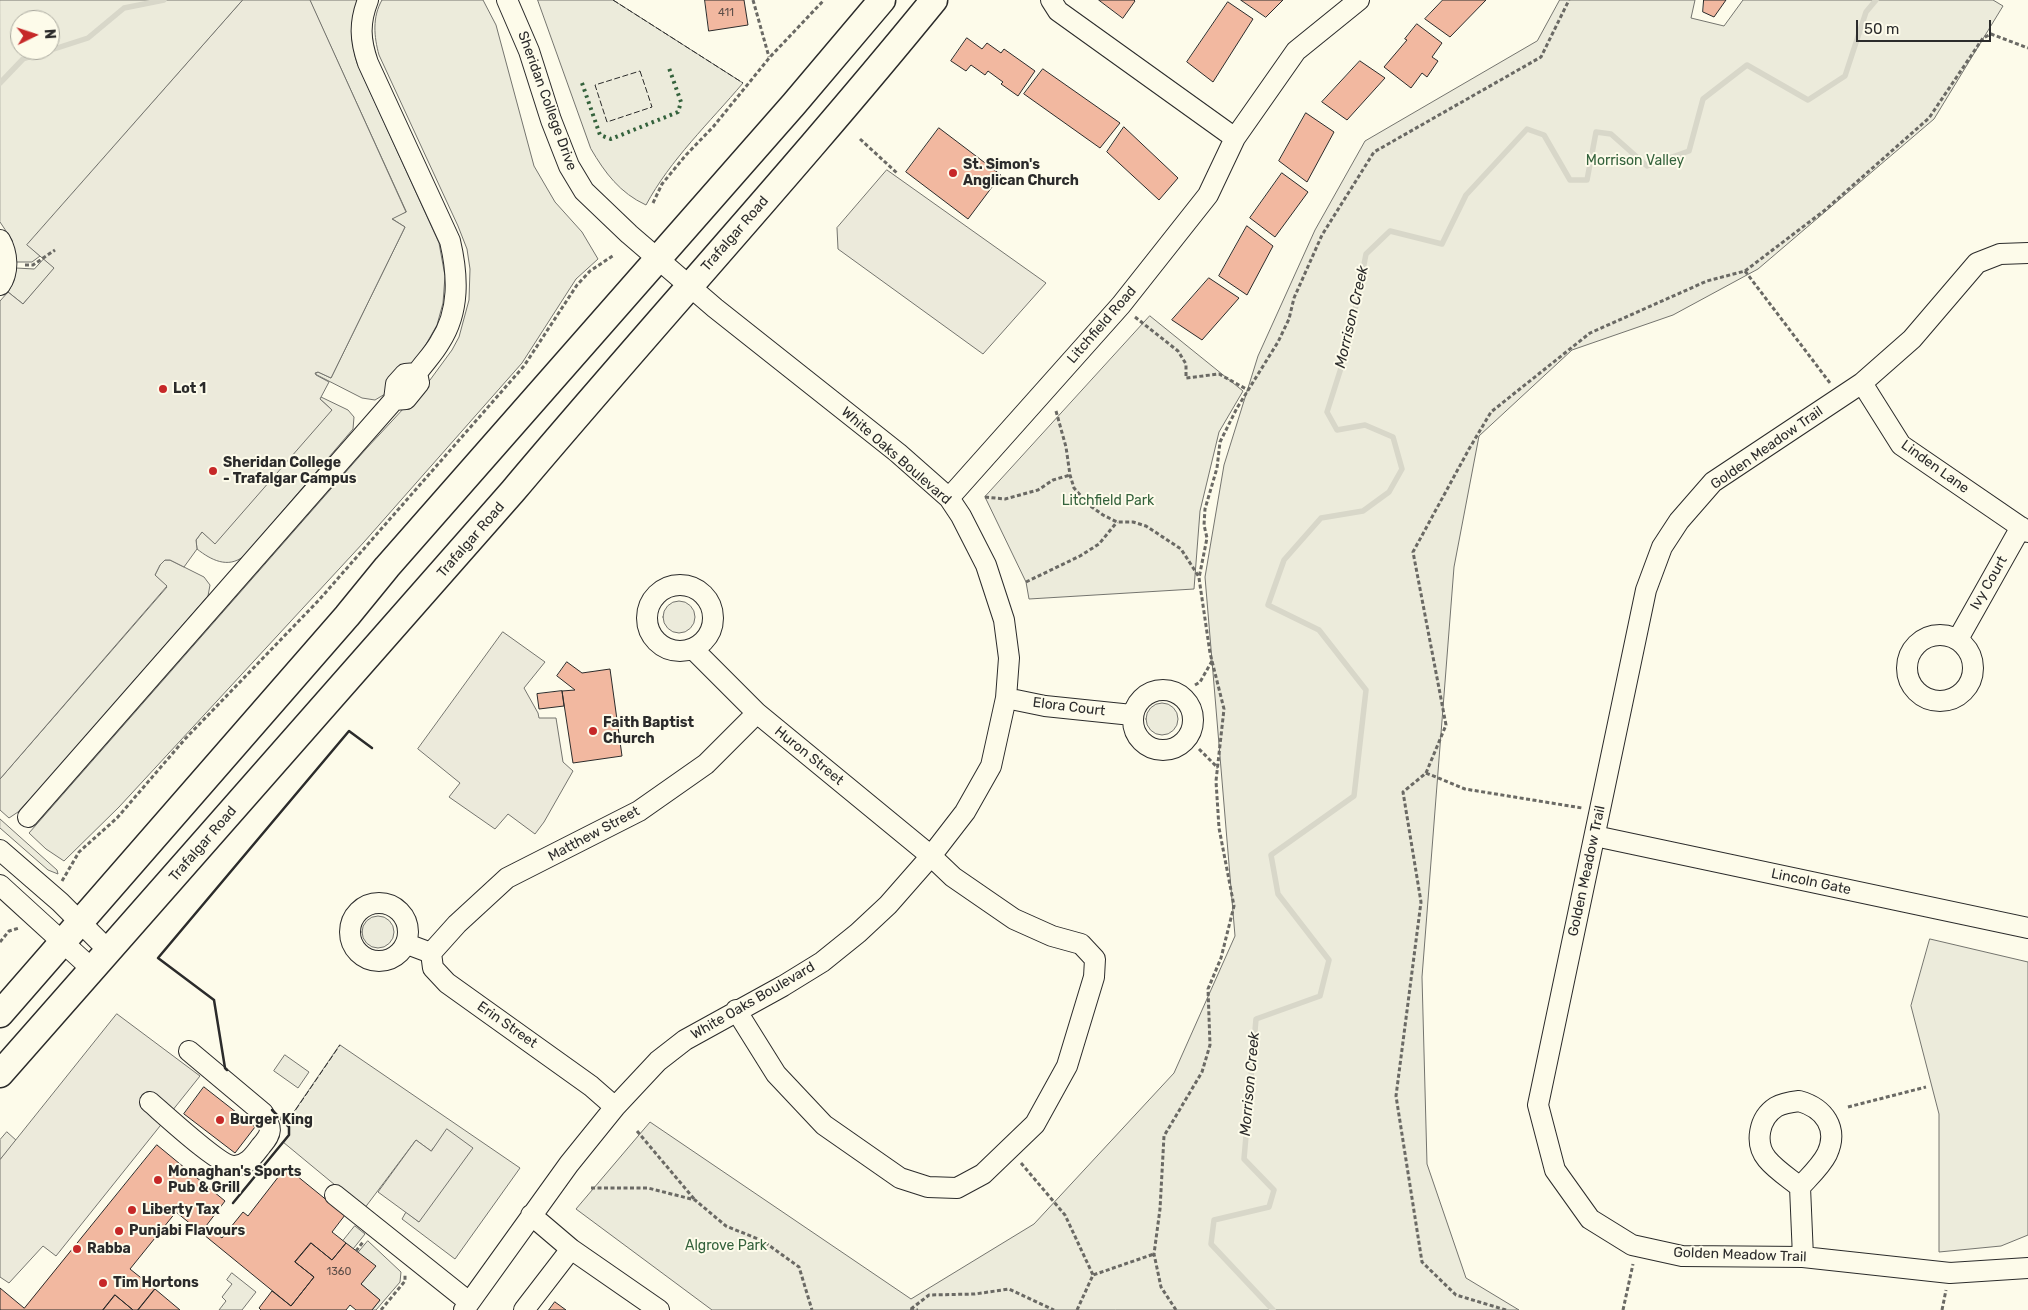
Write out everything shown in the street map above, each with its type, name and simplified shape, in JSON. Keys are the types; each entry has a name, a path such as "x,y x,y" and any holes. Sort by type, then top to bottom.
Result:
{"main road":[{"path":"0,1014 794,104 882,0"},
{"name":"Trafalgar Road","path":"0,1074 457,556 593,396 854,98 934,0"}],"street":[{"path":"28,817 394,400 396,384 406,374 417,373 440,342 449,321 456,294 454,260 450,241 368,62 362,44 360,26 368,0"},
{"name":"Sheridan College Drive","path":"507,0 529,52 551,120 569,166 584,191 629,234 658,258"},
{"path":"1051,0 1058,11 1235,138"},
{"name":"Litchfield Road","path":"949,498 1121,305 1208,195 1235,138 1296,51 1359,0"},
{"path":"0,240 5,252 7,265 6,274 0,285"},
{"name":"Golden Meadow Trail","path":"2028,253 2000,254 1977,264 1912,339 1862,383 1713,482 1678,521 1662,548 1646,590 1538,1104 1555,1170 1590,1219 1632,1245 1682,1256 1803,1257 1950,1272 2028,1268"},
{"name":"White Oaks Boulevard","path":"467,1306 531,1215 615,1107 658,1061 685,1040 822,962 888,906 931,856 965,812 990,766 1006,698 1009,658 1004,620 986,565 961,516 949,498 898,453 690,286 658,258"},
{"name":"Linden Lane","path":"1862,383 1901,445 2024,530"},
{"name":"Ivy Court","path":"1958,639 2024,530"},
{"name":"Huron Street","path":"692,649 757,713 931,856 953,877 1014,919 1052,936 1081,944 1095,959 1094,977 1066,1066 1035,1124 983,1174 957,1188 928,1187 900,1178 824,1125 776,1074 736,1010"},
{"name":"Elora Court","path":"1006,698 1045,706 1132,715"},
{"name":"Matthew Street","path":"431,953 458,924 507,878 639,812 706,764 757,713"},
{"name":"Lincoln Gate","path":"1595,836 2028,928"},
{"path":"0,850 60,902 108,950"},
{"path":"0,885 92,970"},
{"path":"406,944 431,953"},
{"name":"Erin Street","path":"431,953 433,968 447,983 591,1086 615,1107"},
{"path":"150,1102 220,1160 234,1166 248,1162 270,1135 270,1126 263,1113 189,1051"},
{"path":"1800,1187 1803,1257"},
{"path":"335,1196 467,1306"},
{"path":"531,1215 571,1249 659,1310"},
{"path":"524,1310 571,1249"}],"path":[{"path":"753,0 770,57"},
{"path":"653,204 662,184 770,57 824,0"},
{"path":"1176,1310 1161,1286 1154,1254 1160,1209 1164,1136 1202,1072 1210,1045 1208,989 1221,958 1234,906 1219,828 1218,768 1224,710 1212,661 1199,578 1207,538 1204,525 1205,508 1217,468 1220,442 1289,320 1294,298 1322,235 1374,152 1541,57 1569,0"},
{"path":"1506,1310 1456,1296 1422,1262 1396,1096 1421,902 1403,792 1426,773 1446,725 1413,552 1469,449 1492,412 1590,333 1707,281 1745,271 1825,210 1929,118 1984,38 1991,34 2028,48"},
{"path":"860,139 897,174"},
{"path":"17,265 33,265 55,250"},
{"path":"66,876 68,868 79,852 117,818 186,739 319,600 524,366 577,284 590,271 614,255"},
{"path":"1745,271 1841,397"},
{"path":"1121,305 1178,351 1186,364 1186,378 1220,374 1248,390"},
{"path":"1056,411 1066,447 1074,488 1089,505 1103,515 1117,522 1133,522 1146,526 1181,550 1199,578"},
{"path":"985,497 1006,499 1038,490 1053,480 1070,475"},
{"path":"1026,582 1080,556 1099,544 1117,522"},
{"path":"1195,685 1200,682 1212,661"},
{"path":"1199,749 1218,768"},
{"path":"1426,773 1465,789 1600,810"},
{"path":"0,942 9,931 22,926"},
{"path":"1848,1107 1926,1088"},
{"path":"637,1131 695,1200 726,1226 763,1241 800,1267 812,1310"},
{"path":"1021,1163 1065,1215 1093,1275"},
{"path":"591,1188 648,1188 695,1200"},
{"path":"356,1251 366,1238"},
{"path":"1623,1310 1637,1246"},
{"path":"1077,1310 1093,1275 1154,1254"},
{"path":"381,1310 405,1281 402,1267"},
{"path":"910,1309 930,1295 975,1294 1009,1289 1054,1310"},
{"path":"910,1309 918,1310"}],"green space":[{"path":"0,0 243,0 28,245 40,256 32,262 16,262 12,240 0,222"},
{"path":"310,0 358,0 352,24 353,47 357,63 439,243 445,276 443,303 437,325 421,353 385,394 375,400 362,398 315,374 318,372 331,378 405,227 391,218 406,212"},
{"path":"382,0 483,0 496,25 534,166 555,202 582,232 598,259 576,279 522,363 364,542 119,807 64,861 46,849 29,833 366,449 430,380 459,337 469,300 470,269 467,249 379,55 375,20"},
{"path":"538,0 613,0 743,83 667,172 646,205 628,195 614,182 591,149"},
{"name":"Morrison Valley","path":"1560,0 1695,0 1691,18 1724,26 1743,0 1993,0 2003,6 1934,119 1758,269 1673,315 1572,350 1479,436 1454,567 1422,977 1427,1164 1466,1278 1519,1310 712,1310 576,1209 650,1122 911,1299 1034,1224 1174,1073 1235,936 1205,577 1224,465 1258,356 1315,230 1365,141 1537,41"},
{"path":"44,259 55,268 23,304 8,292 14,281 16,268 34,269"},
{"name":"Litchfield Park","path":"1150,316 1243,391 1219,432 1200,511 1194,589 1029,599 1026,582 985,497"},
{"path":"321,397 348,410 354,417 353,429 244,556 232,562 226,562 208,557 197,549 196,540 202,532 215,543 331,409 320,399"},
{"path":"165,560 170,560 204,577 210,585 208,596 43,785 18,812 9,818 0,810 0,779 167,587 155,575"},
{"path":"679,601 685,602 690,606 694,611 694,623 690,628 685,632 679,633 673,632 668,628 664,623 663,617 664,611 668,606 673,602"},
{"path":"1162,703 1168,704 1173,708 1177,713 1177,725 1173,730 1168,734 1162,735 1156,734 1151,730 1147,725 1146,719 1147,713 1151,708 1156,704"},
{"path":"0,819 57,870 58,874 48,870 0,828"},
{"path":"378,916 384,917 389,921 393,926 393,938 389,943 384,947 378,948 372,947 367,943 363,938 362,932 363,926 367,921 372,917"},
{"path":"1930,939 2028,962 2028,1235 2001,1246 1939,1252 1939,1114 1911,1006"},
{"path":"340,1045 520,1168 455,1259 402,1219 406,1212 419,1222 448,1130 431,1151 416,1140 364,1209 283,1142 289,1134 289,1127 286,1124"},
{"path":"285,1055 309,1072 298,1088 274,1071"},
{"path":"7,1132 17,1141 0,1160 0,1140"},
{"path":"355,1226 365,1234 353,1249 343,1241"},
{"path":"368,1241 401,1272 400,1282 376,1310 372,1310 380,1300 361,1284 375,1266 358,1253"},
{"path":"232,1273 256,1292 242,1310 219,1310 226,1301 222,1297 232,1284 227,1280"}],"shaded area":[{"name":"Lot 1","path":"243,0 310,0 406,212 392,219 405,227 331,378 318,372 315,373 329,382 320,399 332,410 215,544 202,532 196,540 197,549 184,567 170,560 165,560 160,565 155,575 167,586 0,779 0,301 8,292 23,304 54,268 27,245"},
{"path":"887,170 1046,283 983,354 838,249 837,228"},
{"path":"503,632 545,662 524,688 539,718 556,718 563,762 573,771 544,822 535,834 508,814 495,829 449,797 460,783 418,749"},
{"path":"117,1014 200,1076 56,1256 43,1246 9,1283 0,1277 0,1160"},
{"path":"447,1129 473,1148 419,1222 378,1192 416,1140 431,1151"}],"building":[{"path":"705,0 744,0 748,25 709,31"},
{"path":"1099,0 1134,0 1135,1 1123,18"},
{"path":"1241,0 1283,0 1266,17"},
{"path":"1443,0 1486,0 1450,37 1425,19"},
{"path":"1704,0 1726,0 1714,17 1703,12"},
{"path":"1228,2 1253,19 1213,82 1187,62"},
{"path":"1417,24 1442,43 1432,57 1438,61 1427,77 1422,73 1411,88 1384,67 1407,40 1405,39"},
{"path":"967,38 982,49 987,43 1001,53 1004,49 1035,71 1018,96 1001,84 1003,82 988,71 985,75 971,65 966,71 951,61"},
{"path":"1360,61 1385,78 1347,120 1322,102"},
{"path":"1043,69 1120,123 1100,148 1024,94"},
{"path":"1306,113 1334,132 1307,182 1279,161"},
{"path":"1124,127 1178,178 1159,200 1107,152"},
{"name":"St. Simon's Anglican Church","path":"939,128 1001,175 968,219 906,172"},
{"path":"1282,173 1308,192 1275,237 1250,218"},
{"path":"1247,226 1273,246 1247,295 1219,276"},
{"path":"1209,278 1239,298 1202,340 1172,320"},
{"name":"Faith Baptist Church","path":"567,662 582,673 610,669 622,756 573,763 562,691 575,690 557,676"},
{"path":"562,691 564,706 539,709 537,694"},
{"name":"Burger King","path":"204,1087 255,1127 235,1153 184,1114"},
{"path":"157,1145 225,1201 206,1226 222,1238 243,1212 248,1216 286,1167 345,1215 332,1232 346,1243 332,1260 311,1243 295,1262 314,1277 291,1306 176,1212 130,1269 155,1289 138,1310 133,1310 115,1295 103,1310 0,1310 0,1288 24,1308"},
{"path":"311,1243 332,1260 346,1243 376,1266 361,1284 380,1300 372,1310 356,1310 350,1305 346,1310 261,1310 259,1308 272,1291 291,1306 314,1277 295,1262"},
{"path":"155,1289 180,1310 138,1310"},
{"path":"115,1295 133,1310 103,1310"},
{"path":"555,1302 566,1310 549,1310"}],"waterway":[{"path":"0,83 23,59 88,38 124,8 164,0"},
{"name":"Morrison Creek","path":"1273,1310 1211,1244 1214,1220 1269,1207 1274,1190 1244,1159 1256,1019 1320,996 1329,960 1278,894 1271,855 1354,796 1366,690 1319,630 1268,605 1284,560 1321,518 1363,511 1389,492 1402,469 1393,437 1365,425 1337,430 1327,412 1348,346 1366,254 1390,231 1442,244 1466,195 1527,129 1544,135 1570,180 1587,180 1596,132 1611,134 1647,166 1689,151 1703,99 1747,65 1808,100 1845,76 1866,12 1876,0"}],"hedge":[{"path":"582,83 600,135 611,139 678,112 681,102 669,68"}],"fence":[{"path":"613,0 743,83"},
{"path":"640,71 652,107 607,122 595,85 640,71"},
{"path":"286,1124 340,1045"}],"wall":[{"path":"227,1070 225,1068 214,1000 158,958 349,731 372,748"},
{"path":"233,1203 289,1135 289,1127 272,1110"}],"place":[{"name":"St. Simon's Anglican Church","path":"953,173"},
{"name":"Lot 1","path":"163,389"},
{"name":"Sheridan College - Trafalgar Campus","path":"213,471"},
{"name":"Faith Baptist Church","path":"593,731"},
{"name":"Burger King","path":"220,1120"},
{"name":"Monaghan's Sports Pub & Grill","path":"158,1180"},
{"name":"Liberty Tax","path":"132,1210"},
{"name":"Punjabi Flavours","path":"119,1231"},
{"name":"Rabba","path":"77,1249"},
{"name":"Tim Hortons","path":"103,1283"}],"park label":[{"name":"Algrove Park","path":"726,1246"}]}
